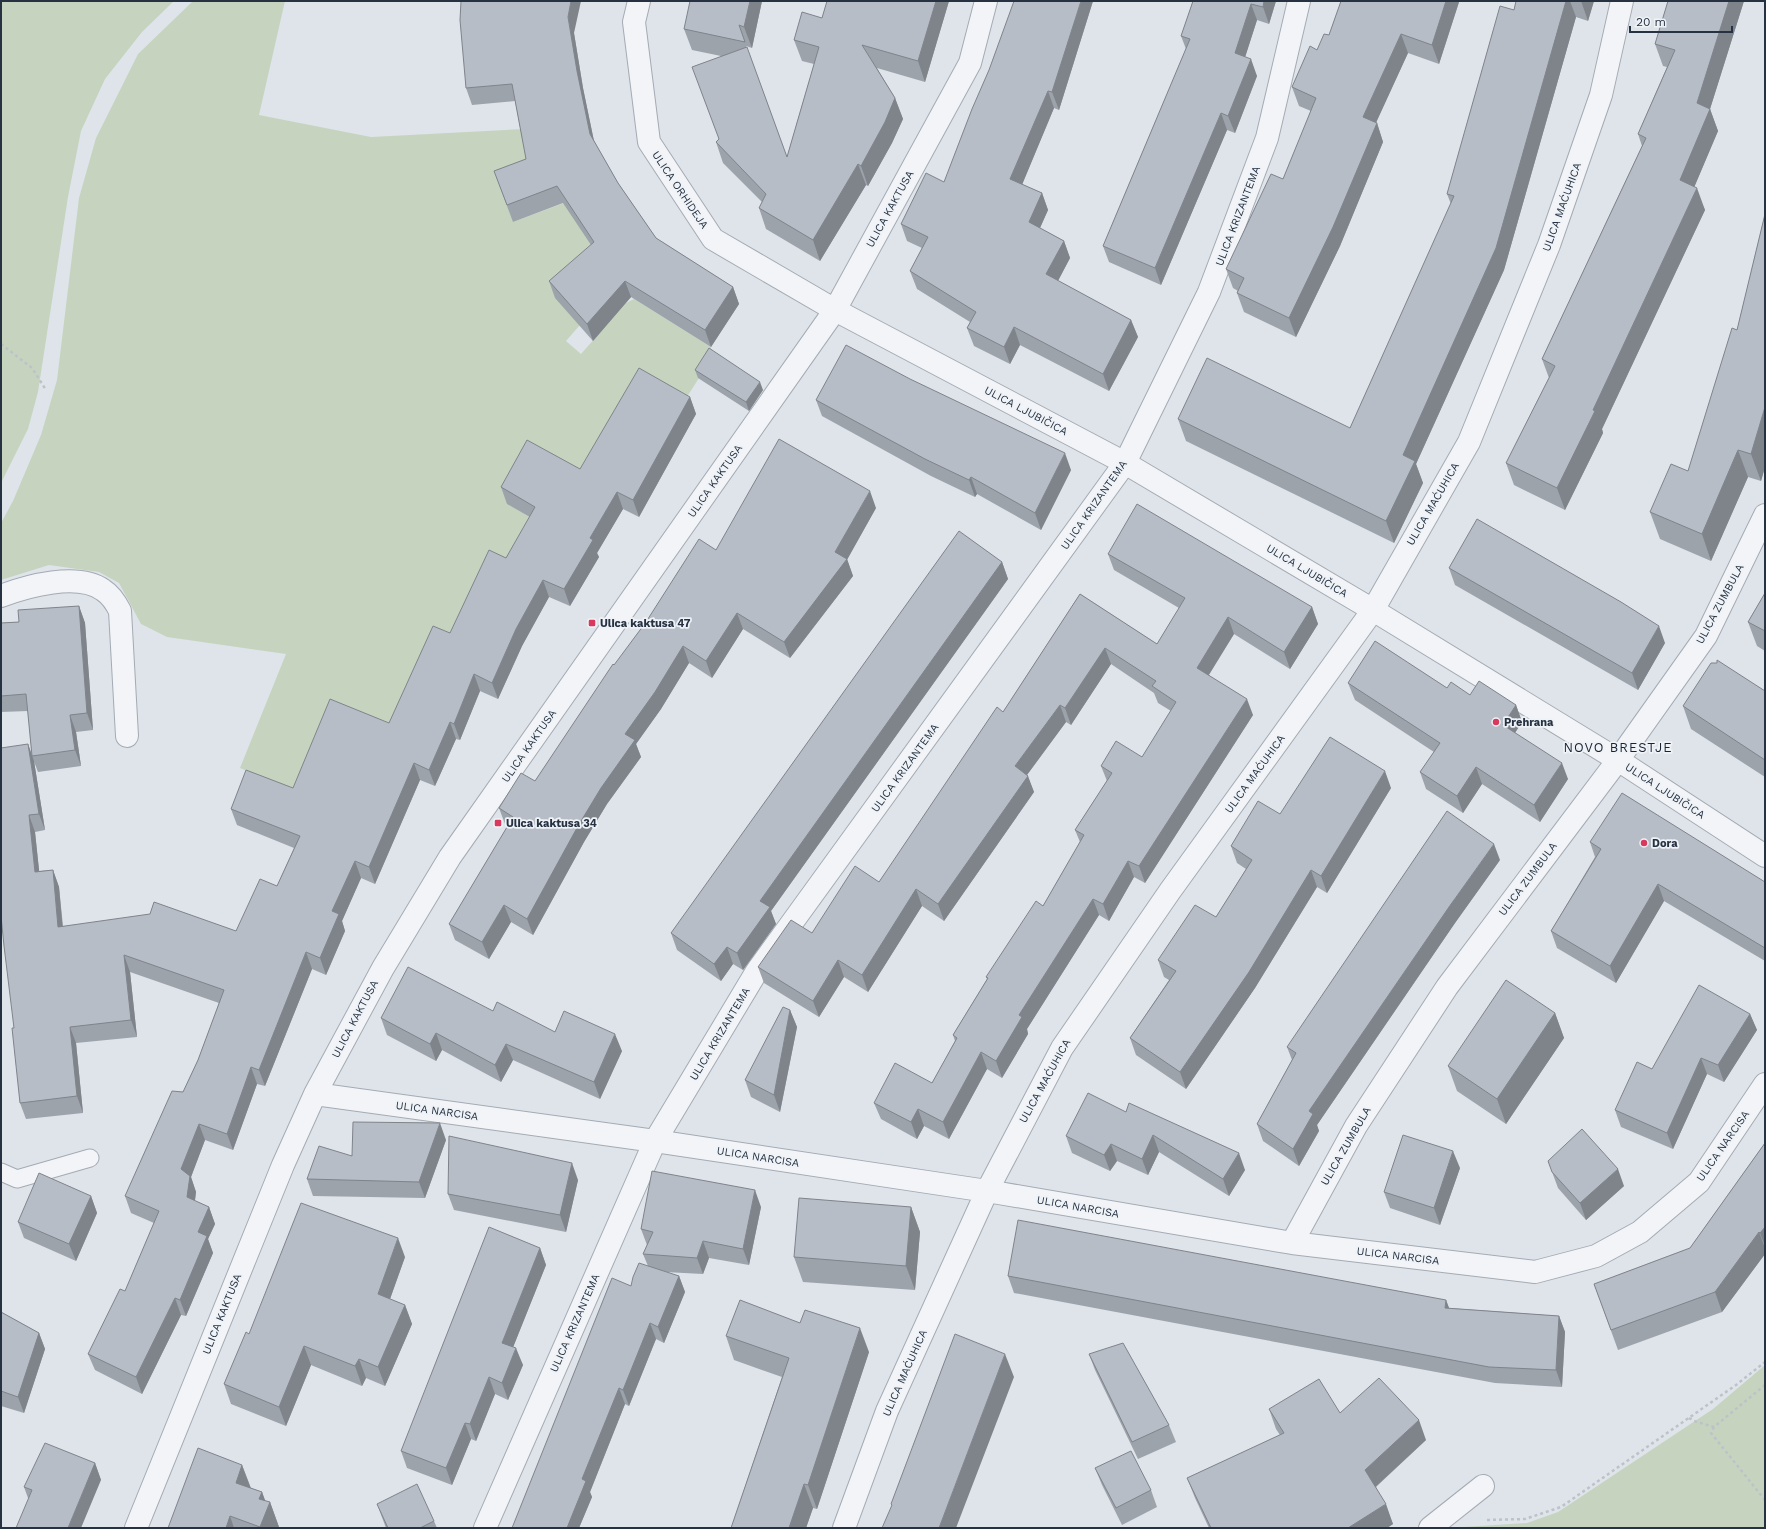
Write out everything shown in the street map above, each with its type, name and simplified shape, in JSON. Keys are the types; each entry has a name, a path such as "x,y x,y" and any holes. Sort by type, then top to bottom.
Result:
{"street":[{"name":"ULICA ORHIDEJA","path":"638,1 634,22 648,142 713,239 835,310"},
{"name":"ULICA KAKTUSA","path":"136,1528 283,1165 316,1094 383,968 450,856 835,310 970,63 986,1"},
{"name":"ULICA KRIZANTEMA","path":"485,1528 655,1141 757,972 1125,463 1209,292 1268,138 1299,1"},
{"name":"ULICA MAĆUHICA","path":"844,1528 887,1411 987,1191 1062,1048 1170,891 1373,610 1472,435 1549,245 1601,95 1622,1"},
{"name":"ULICA LJUBIČICA","path":"835,310 1125,463 1373,610 1618,760 1765,856"},
{"name":"ULICA ZUMBULA","path":"1292,1243 1356,1126 1447,987 1618,760 1706,636 1765,515"},
{"path":"1,596 55,582 81,581 102,589 114,599 120,611 127,736"},
{"name":"ULICA NARCISA","path":"316,1094 655,1141 987,1191 1292,1243 1535,1272 1596,1256 1640,1232 1699,1182 1765,1084"},
{"path":"1430,1528 1483,1486"}],"lane":[{"path":"1,1172 17,1179 90,1158"}],"path":[{"path":"1,344 32,368 46,390"},
{"path":"1486,1520 1525,1519 1561,1507 1736,1385 1765,1362"},
{"path":"1765,1386 1714,1428 1711,1433 1765,1500"},
{"path":"1689,1418 1714,1428"}],"green space":[{"path":"1,1 174,1 142,32 105,79 81,131 68,197 38,392 28,429 1,483"},
{"path":"193,1 285,1 259,115 371,137 523,129 541,172 513,222 564,203 605,265 556,298 580,325 566,341 581,354 626,303 634,299 711,347 706,367 685,400 544,525 405,715 331,806 240,768 286,654 167,637 141,624 119,583 99,572 49,565 1,580 1,523 13,501 41,435 57,380 79,198 96,138 138,54"},
{"path":"1765,1365 1765,1528 1447,1528 1527,1523 1558,1512 1713,1409"}],"building":[{"path":"461,1 571,1 568,17 590,134 618,183 656,238 733,287 705,330 625,281 587,324 549,281 594,242 557,186 507,205 494,171 526,159 512,84 466,88 460,20"},
{"path":"690,1 750,1 744,27 739,25 745,42 684,29"},
{"path":"827,1 936,1 918,61 862,45 895,98 885,122 861,166 858,164 813,240 759,208 766,194 716,142 719,139 692,67 747,47 787,157 819,47 794,40 802,12 822,18"},
{"path":"1014,1 1081,1 1052,92 1048,91 1010,179 1042,193 1029,222 1064,241 1046,274 1131,320 1103,374 1014,327 1004,347 967,328 976,312 910,271 928,237 901,224 926,173 944,182 972,109 989,70"},
{"path":"1193,1 1264,1 1263,7 1251,4 1235,53 1251,59 1228,116 1221,113 1155,268 1103,246 1190,39 1181,36"},
{"path":"1341,1 1446,1 1432,45 1401,34 1363,117 1377,123 1333,227 1289,318 1237,293 1244,278 1226,269 1271,174 1283,179 1316,98 1292,87 1310,46 1317,50 1324,34 1329,35"},
{"path":"1516,1 1566,1 1496,248 1403,455 1415,461 1386,521 1178,419 1207,358 1350,428 1454,196 1447,194 1500,6 1514,10"},
{"path":"1668,1 1729,1 1697,103 1710,109 1680,180 1697,188 1593,410 1595,411 1557,488 1506,463 1555,366 1542,359 1646,138 1638,134 1675,50 1655,44"},
{"path":"1765,214 1765,407 1751,454 1738,450 1702,534 1650,512 1671,464 1688,471 1732,328 1737,330"},
{"path":"846,345 910,379 1065,453 1035,513 971,477 969,480 925,459 816,400"},
{"path":"709,348 760,382 746,402 695,370"},
{"path":"639,368 690,397 633,500 617,492 590,538 593,540 564,589 543,580 516,629 492,683 474,674 454,724 450,722 429,770 414,763 369,867 355,861 332,911 339,914 320,958 306,952 259,1070 251,1067 227,1134 199,1124 181,1169 190,1176 187,1197 209,1207 198,1232 207,1236 180,1300 175,1298 136,1377 88,1354 120,1289 125,1291 159,1211 125,1196 172,1091 183,1092 198,1060 224,990 124,955 131,1020 70,1027 77,1096 20,1103 12,1028 14,1028 1,916 1,748 28,744 39,814 29,815 35,872 53,870 58,927 150,914 154,902 236,931 260,879 277,886 300,836 231,809 246,770 293,788 330,699 389,723 433,626 450,633 489,550 506,558 535,507 501,487 527,440 580,469"},
{"path":"779,439 870,491 835,552 847,559 784,642 737,613 706,661 683,646 655,692 625,734 635,740 601,788 578,826 527,919 504,905 482,942 449,924 513,817 499,808 521,773 535,781 613,664 614,665 646,622 699,539 716,550"},
{"path":"1137,504 1312,607 1284,652 1228,617 1197,668 1247,699 1139,866 1128,861 1103,904 1093,899 1019,1015 1022,1017 996,1061 981,1052 943,1122 918,1109 911,1122 874,1103 895,1063 932,1083 957,1038 953,1035 988,978 986,977 1036,901 1043,906 1084,835 1075,830 1112,773 1101,766 1116,741 1142,757 1176,702 1152,686 1156,681 1105,648 1065,708 1060,705 1015,766 1028,776 938,904 916,889 862,975 838,960 813,1001 758,967 791,920 812,933 855,866 879,882 997,707 1003,712 1080,594 1157,644 1185,598 1108,554"},
{"path":"1477,519 1621,602 1659,626 1632,673 1449,568"},
{"path":"959,531 1002,562 760,901 770,907 737,953 727,947 714,964 671,933"},
{"path":"1765,593 1765,631 1748,622"},
{"path":"79,606 87,713 70,715 75,750 32,756 26,694 1,696 1,623 19,622 18,610"},
{"path":"1375,641 1447,688 1451,682 1470,695 1479,681 1516,705 1503,725 1562,763 1534,805 1476,767 1457,796 1420,772 1440,743 1348,683"},
{"path":"1717,660 1765,691 1765,760 1683,706 1711,663 1717,663"},
{"path":"1330,737 1385,771 1321,876 1311,870 1249,972 1180,1072 1130,1038 1176,971 1158,960 1195,905 1216,917 1252,860 1231,846 1258,801 1280,814"},
{"path":"1622,793 1765,882 1765,948 1658,884 1610,966 1551,931 1601,849 1590,842"},
{"path":"1447,811 1494,844 1309,1111 1313,1114 1293,1149 1257,1124 1296,1053 1287,1047"},
{"path":"408,967 493,1011 497,1002 555,1032 564,1011 615,1034 594,1082 506,1044 495,1065 436,1033 430,1044 381,1018"},
{"path":"1506,980 1555,1013 1497,1099 1448,1066"},
{"path":"1699,985 1750,1014 1718,1065 1701,1058 1667,1133 1615,1110 1637,1062 1652,1069"},
{"path":"783,1007 790,1010 774,1095 745,1080"},
{"path":"1088,1093 1126,1112 1129,1103 1239,1153 1223,1179 1153,1135 1142,1159 1111,1144 1104,1155 1066,1136"},
{"path":"353,1122 440,1123 419,1182 307,1179 319,1146 352,1156"},
{"path":"1582,1129 1618,1169 1580,1203 1552,1172 1548,1161"},
{"path":"1403,1135 1453,1151 1434,1208 1384,1192"},
{"path":"449,1136 572,1163 560,1215 448,1194"},
{"path":"1765,1143 1765,1227 1760,1233 1759,1232 1715,1292 1611,1330 1594,1284 1690,1248"},
{"path":"652,1171 755,1190 743,1249 703,1241 697,1258 643,1254 653,1232 641,1229"},
{"path":"39,1173 91,1196 69,1244 18,1222"},
{"path":"799,1198 911,1207 906,1266 794,1257"},
{"path":"301,1203 398,1238 378,1294 405,1305 378,1367 359,1359 355,1366 304,1346 279,1407 224,1384 246,1332 249,1334"},
{"path":"1018,1220 1446,1300 1445,1308 1559,1316 1556,1370 1489,1367 1008,1276"},
{"path":"489,1227 540,1248 502,1343 516,1348 502,1383 489,1377 470,1424 465,1423 446,1468 401,1451"},
{"path":"639,1263 679,1276 658,1327 650,1323 623,1390 619,1388 582,1479 586,1481 567,1528 512,1528 612,1278 631,1286"},
{"path":"740,1300 800,1323 805,1310 860,1328 808,1485 804,1484 789,1528 731,1528 789,1358 726,1336"},
{"path":"1,1312 39,1333 18,1397 1,1391"},
{"path":"955,1334 1005,1354 939,1528 882,1528 892,1505 891,1504"},
{"path":"1123,1343 1169,1425 1132,1442 1089,1354"},
{"path":"1379,1378 1419,1420 1365,1470 1386,1504 1348,1528 1211,1528 1187,1478 1284,1433 1269,1409 1319,1379 1340,1413"},
{"path":"45,1443 95,1463 68,1528 16,1528 32,1490 24,1487"},
{"path":"198,1448 242,1465 236,1483 262,1492 259,1499 270,1502 260,1527 230,1516 226,1528 168,1528"},
{"path":"1131,1451 1151,1490 1116,1508 1095,1468"},
{"path":"417,1484 434,1521 420,1528 388,1528 377,1504"}],"place":[{"name":"Ulica kaktusa 47","path":"592,623"},
{"name":"Prehrana","path":"1496,722"},
{"name":"Ulica kaktusa 34","path":"498,823"},
{"name":"Dora","path":"1644,843"}],"district":[{"name":"NOVO BRESTJE","path":"1618,747"}]}
